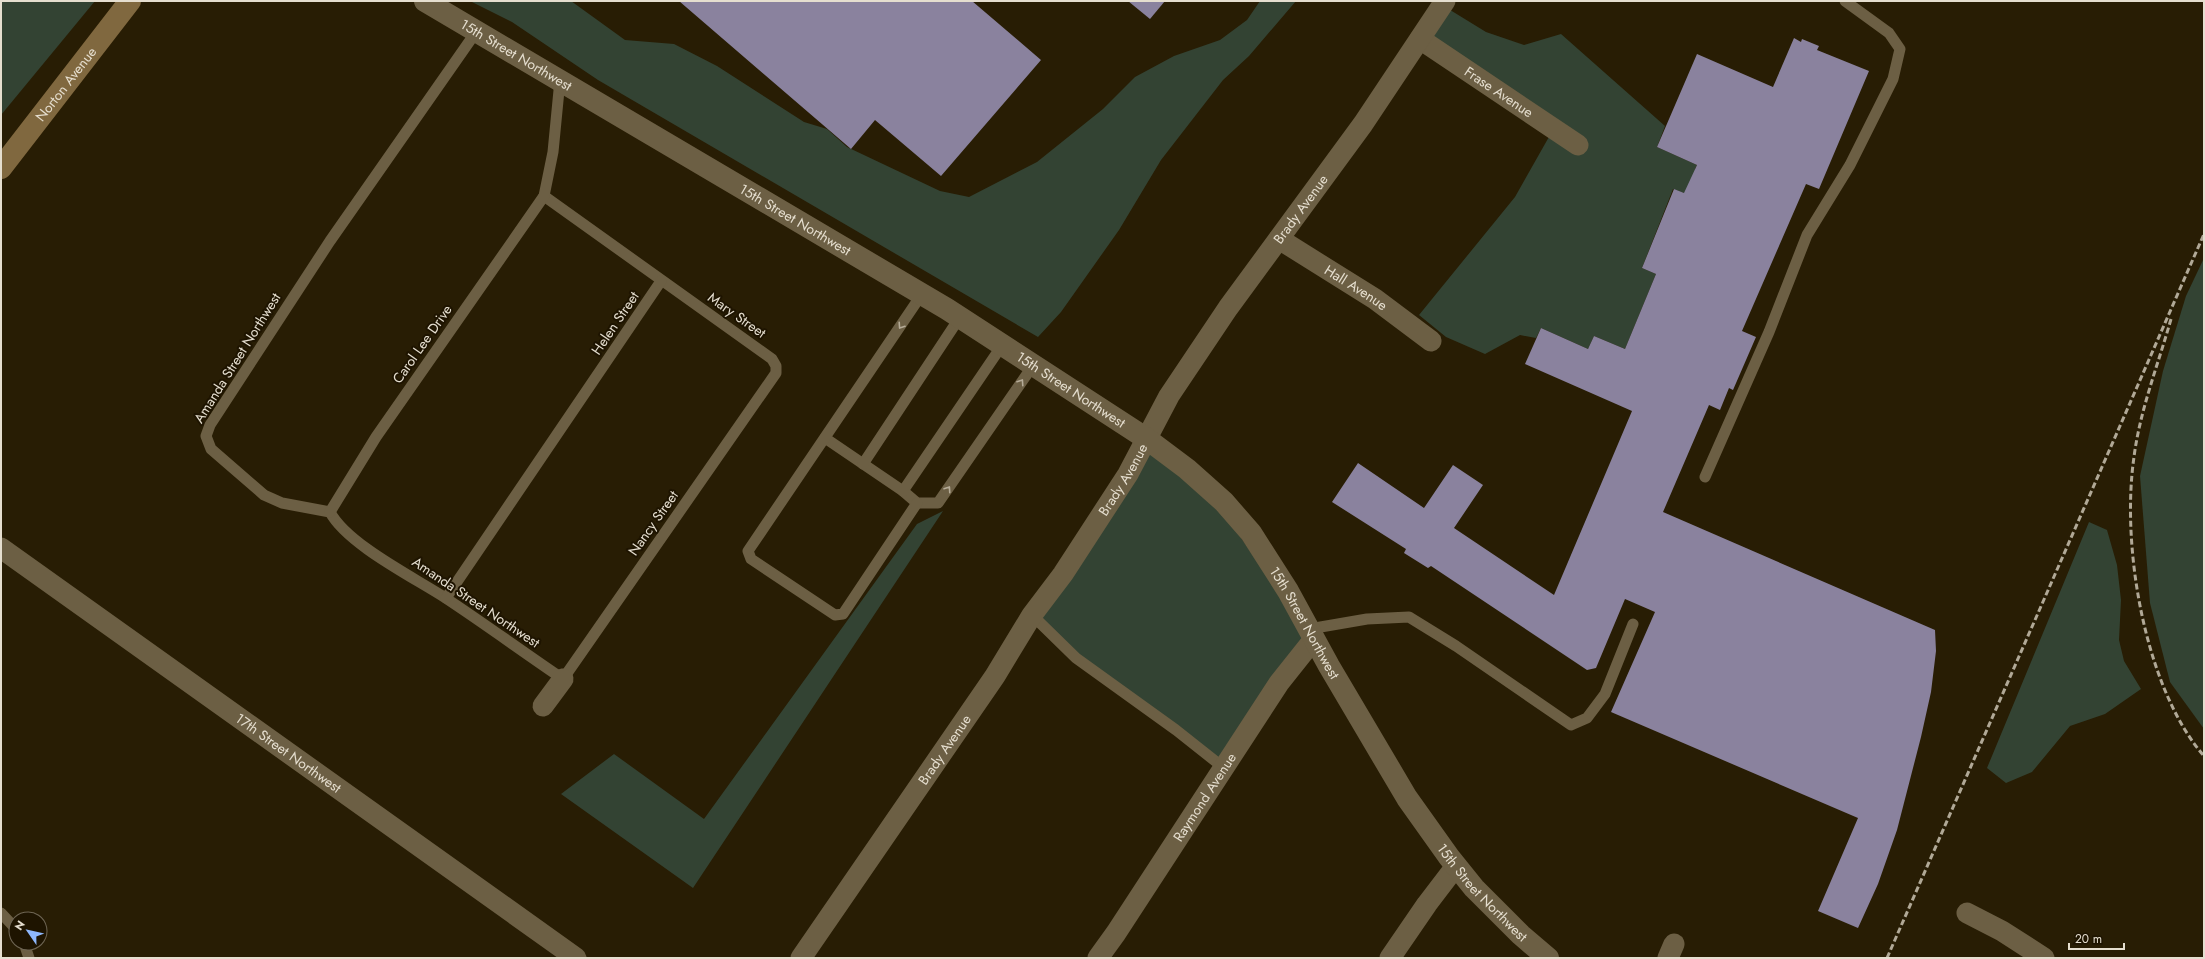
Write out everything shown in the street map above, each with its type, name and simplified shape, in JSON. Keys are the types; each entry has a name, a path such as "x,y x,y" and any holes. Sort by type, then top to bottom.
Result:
{"main road":[{"name":"Norton Avenue","path":"1,168 130,1"}],"street":[{"name":"15th Street Northwest","path":"425,1 960,317 1147,439 1187,468 1224,502 1251,533 1288,591 1311,634 1407,798 1456,866 1521,935 1548,958"},
{"name":"Brady Avenue","path":"801,958 995,676 1032,615 1080,548 1128,474 1169,396 1228,308 1363,124 1445,1"},
{"name":"Frase Avenue","path":"1420,39 1578,145"},
{"name":"Hall Avenue","path":"1279,239 1375,300 1431,341"},
{"name":"17th Street Northwest","path":"1,548 576,958"},
{"name":"Raymond Avenue","path":"1098,958 1116,933 1311,634"},
{"path":"544,706 563,679"},
{"path":"1390,958 1427,904 1456,866"},
{"path":"1967,913 2002,931 2044,958"}],"lane":[{"path":"1706,477 1769,332 1808,236 1850,165 1893,79 1900,49 1889,33 1845,1"},
{"name":"Amanda Street Northwest","path":"476,32 330,241 210,425 206,436 211,449 264,495 282,503 330,512 336,522 362,544 446,598 563,679"},
{"path":"560,80 552,152 544,196 661,281"},
{"name":"Carol Lee Drive","path":"330,512 376,437 544,196"},
{"name":"Mary Street","path":"661,281 772,359 776,366 776,373 769,383"},
{"name":"Helen Street","path":"446,598 661,281"},
{"path":"917,503 842,614 835,615 751,559 748,551 922,294"},
{"path":"863,464 960,317"},
{"path":"903,492 1003,344"},
{"path":"825,438 917,503 938,503 1034,364"},
{"name":"Nancy Street","path":"563,679 769,383"},
{"path":"1032,615 1076,658 1176,730 1224,768"},
{"path":"1311,634 1367,619 1409,617 1456,646 1571,725 1587,718 1605,694 1633,624"},
{"path":"1,913 8,920"}],"green space":[{"path":"1,1 95,1 1,115"},
{"path":"470,1 571,1 625,40 674,44 717,66 804,122 827,129 847,147 940,191 969,197 1037,162 1103,109 1135,77 1174,56 1220,40 1247,20 1260,1 1296,1 1249,56 1223,80 1161,160 1119,230 1061,312 1038,337 598,80 512,22"},
{"path":"1442,5 1486,32 1524,45 1561,34 1665,126 1657,147 1697,165 1695,169 1699,172 1689,195 1673,189 1642,268 1656,274 1625,349 1594,336 1588,349 1541,328 1536,338 1520,335 1485,354 1446,337 1419,315 1515,197 1554,128 1420,39"},
{"path":"2204,258 2204,729 2170,682 2150,603 2140,476 2163,371 2186,296"},
{"path":"1150,447 1220,507 1309,637 1221,760 1080,655 1037,614"},
{"path":"943,511 693,888 561,794 614,754 704,819 917,524"},
{"path":"2089,522 2107,530 2117,565 2121,600 2119,640 2124,661 2141,689 2105,714 2070,726 2032,772 2006,783 1987,768"}],"building":[{"path":"679,1 972,1 1041,60 941,176 875,120 851,149"},
{"path":"1128,1 1165,1 1150,19"},
{"path":"1794,38 1801,42 1802,39 1819,46 1817,50 1869,71 1819,189 1806,184 1742,331 1756,337 1733,390 1729,388 1720,410 1709,405 1663,512 1935,630 1936,651 1931,692 1897,830 1878,884 1858,928 1818,911 1858,818 1611,712 1655,612 1625,599 1596,668 1587,670 1431,566 1428,568 1404,553 1406,549 1332,502 1358,463 1424,508 1453,465 1483,485 1454,528 1554,595 1632,411 1525,364 1541,328 1588,349 1594,336 1625,349 1656,274 1642,268 1674,189 1684,193 1697,165 1657,147 1697,54 1773,87"}],"railway":[{"path":"1887,958 2204,234"},
{"path":"2171,319 2140,422 2134,457 2131,492 2131,531 2135,572 2142,614 2152,654 2166,693 2183,727 2204,756"}]}
